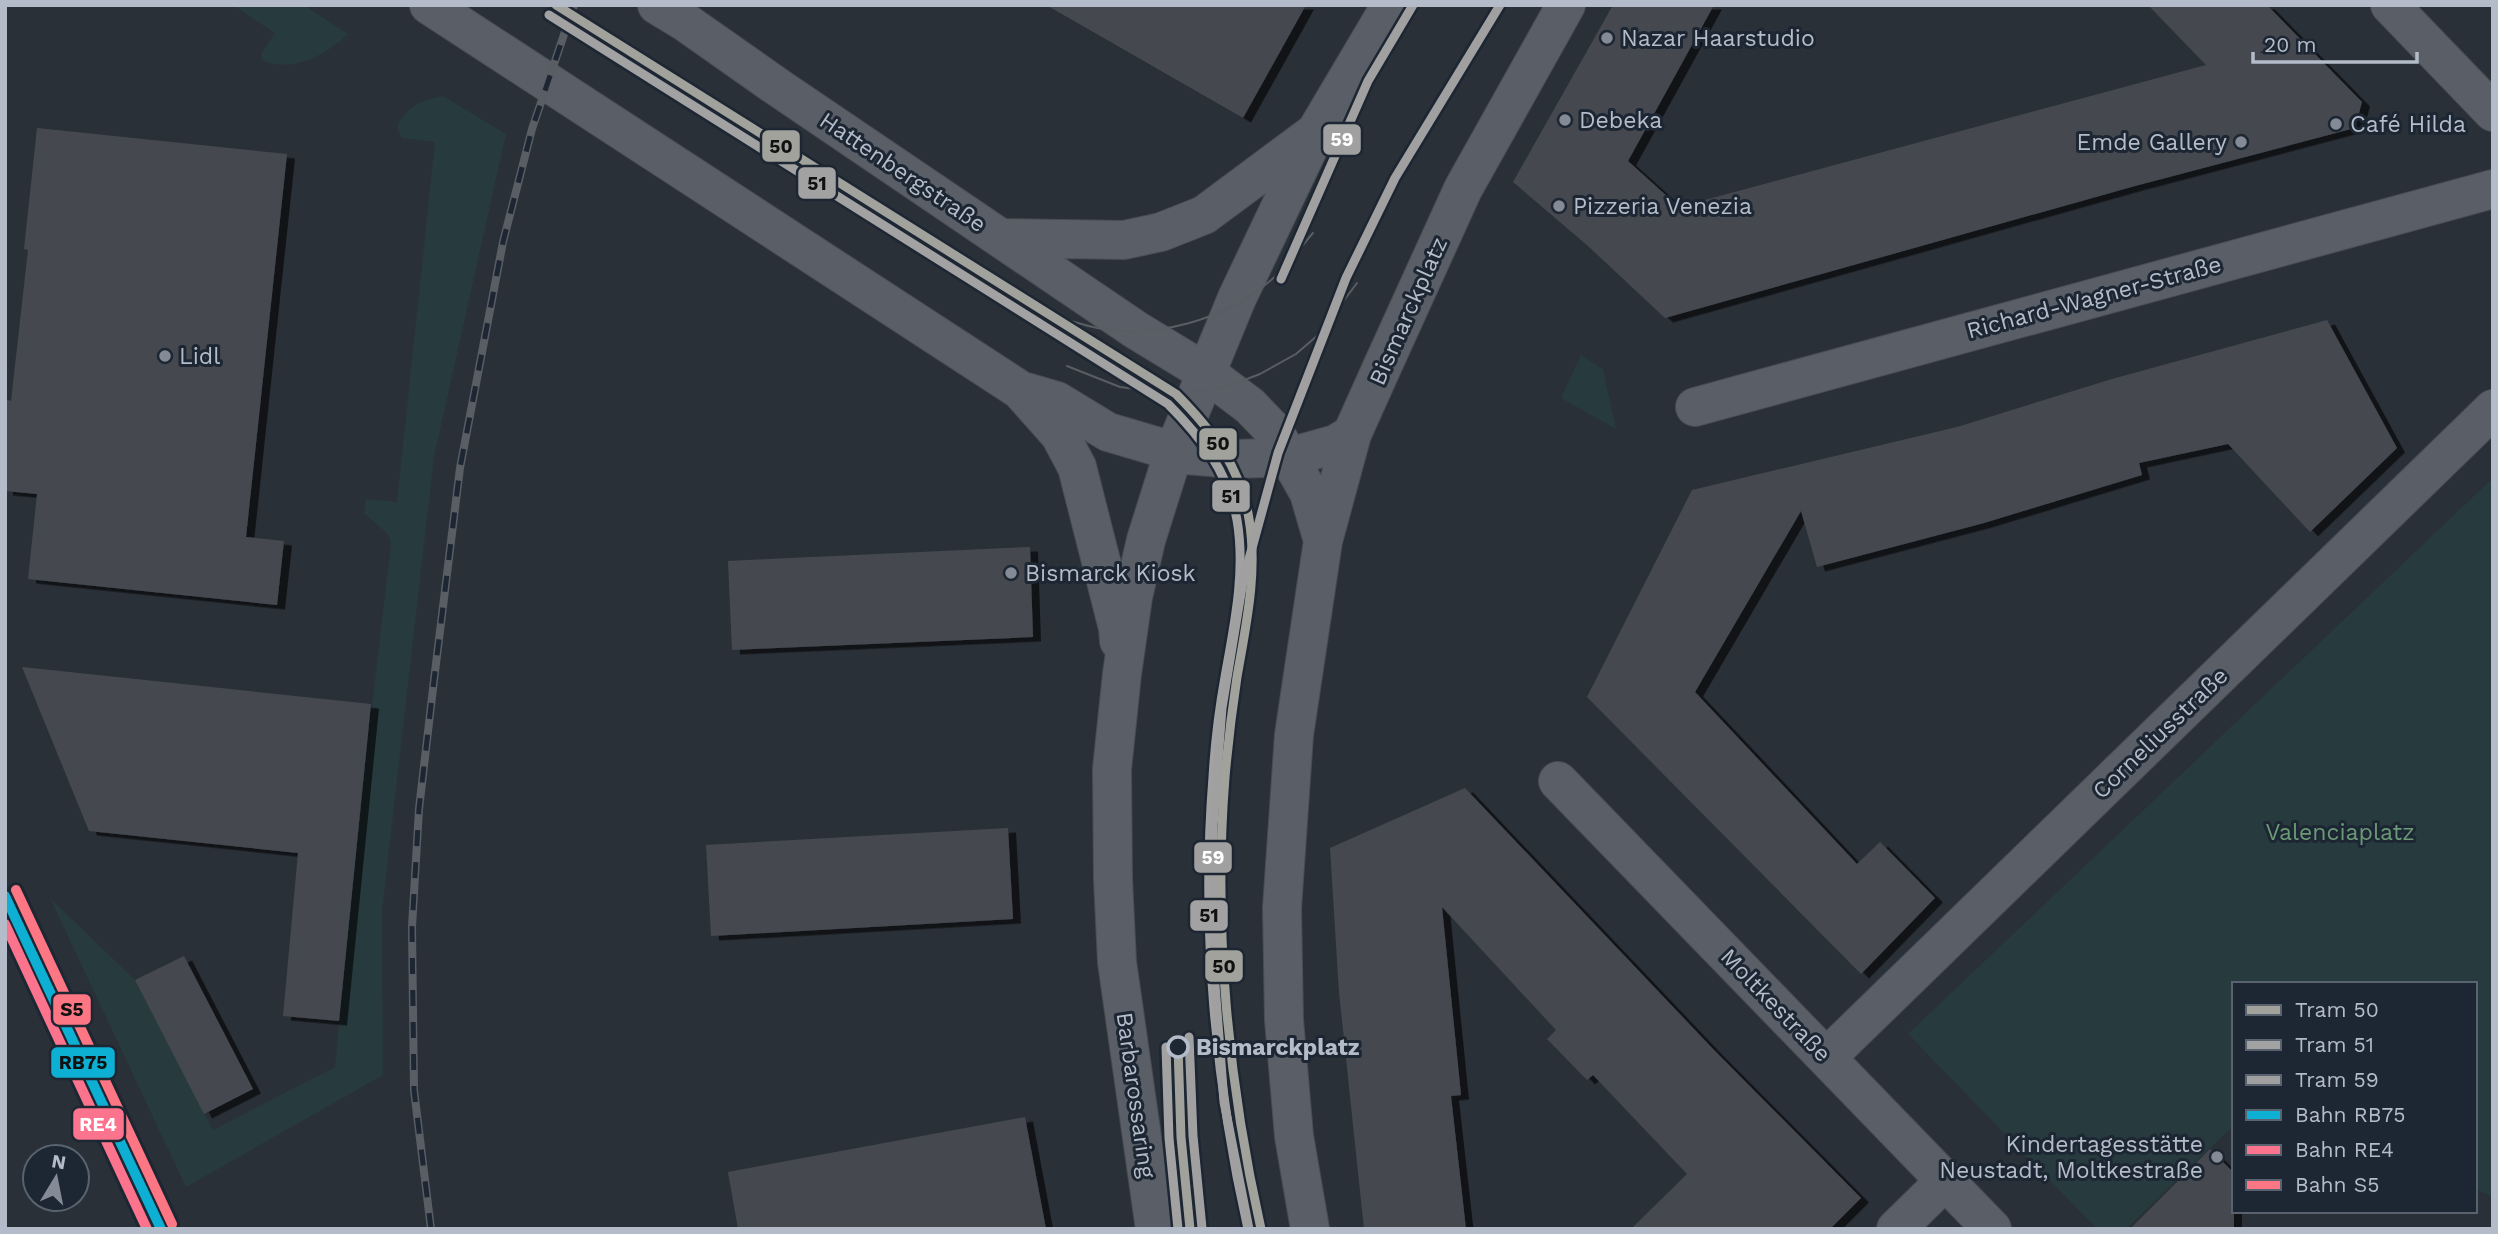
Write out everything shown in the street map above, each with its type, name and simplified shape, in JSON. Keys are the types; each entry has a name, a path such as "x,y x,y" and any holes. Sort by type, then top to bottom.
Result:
{"street":[{"path":"429,5 1020,390 1060,435 1077,467 1118,628 1122,674"},
{"name":"Hattenbergstraße","path":"657,5 1002,239 1124,240 1161,232 1204,215 1317,130"},
{"path":"1122,674 1133,597 1146,540 1174,451 1205,372 1317,130 1391,5"},
{"name":"Bismarckplatz","path":"1310,1229 1294,1136 1284,1020 1282,908 1294,736 1323,541 1352,434 1463,189 1566,5"},
{"path":"2390,5 2493,112"},
{"name":"Richard-Wagner-Straße","path":"1695,407 2493,189"},
{"name":"Bismarckplatz","path":"1002,239 1136,330 1205,372 1250,406 1274,432 1309,493 1323,541"},
{"path":"1020,390 1057,401 1108,432 1186,455 1236,459 1289,457 1336,444 1352,434"},
{"name":"Corneliusstraße","path":"1827,1057 2493,409"},
{"name":"Barbarossaring","path":"1122,674 1112,768 1112,879 1116,962 1154,1229"},
{"name":"Moltkestraße","path":"1559,781 1992,1229"},
{"path":"1896,1229 1945,1181"}],"green space":[{"path":"233,5 304,5 348,34 329,49 308,60 285,65 273,64 262,60 261,54 275,33"},
{"path":"443,96 506,134 434,457 382,911 383,1075 186,1187 50,898 135,980 213,1130 335,1067 354,859 391,544 388,534 364,513 366,499 397,502 435,142 402,138 397,128 409,110"},
{"path":"1581,355 1603,369 1616,429 1561,398"},
{"name":"Valenciaplatz","path":"2493,478 2493,1197 2477,1190 2477,982 2232,982 2232,1127 2126,1229 2097,1229 1908,1034"}],"building":[{"path":"1046,5 1306,5 1243,118"},
{"path":"1613,5 1714,5 1628,161 1679,207 2206,65 2148,5 2267,5 2362,102 2355,128 2135,186 1665,318 1588,246 1513,182"},
{"path":"37,128 287,154 246,537 284,541 277,605 28,579 37,494 5,491 5,399 11,401 28,250 24,249"},
{"path":"2327,320 2397,448 2310,532 2228,444 2139,463 2142,475 1984,523 1817,567 1801,511 1695,692 1857,864 1880,842 1935,898 1861,974 1587,697 1692,490 1957,427 2112,379"},
{"path":"1030,547 1033,637 732,650 728,561"},
{"path":"22,667 371,704 339,1021 283,1016 298,853 89,831"},
{"path":"1465,788 1714,1050 1861,1198 1830,1229 1631,1229 1687,1174 1593,1075 1587,1080 1547,1039 1556,1030 1442,907 1461,1095 1451,1096 1466,1229 1364,1229 1339,992 1330,848"},
{"path":"1008,828 1013,919 711,936 706,845"},
{"path":"184,956 253,1089 204,1114 135,980"},
{"path":"1025,1117 1046,1229 738,1229 728,1172"},
{"path":"2210,1149 2232,1171 2234,1229 2130,1229"}],"tram line":[{"name":"50","path":"556,5 1176,394 1223,451 1245,500 1251,539 1252,579 1233,702 1225,777 1222,947 1232,1061 1249,1174 1261,1229"},
{"name":"59","path":"1281,279 1368,81 1413,5"},
{"name":"59","path":"1249,1229 1224,1102 1215,985 1213,827 1222,708 1243,581 1278,453 1346,278 1395,178 1500,5"},
{"name":"51","path":"549,15 1168,404 1212,457 1227,486 1237,520 1240,579 1216,739 1210,833 1210,947 1219,1061 1248,1229"},
{"path":"1055,317 1097,328 1142,331 1166,328 1211,316 1252,295 1270,281 1313,233"},
{"path":"1067,366 1120,387 1176,394 1226,387 1260,374 1296,354 1318,335 1357,283"},
{"name":"59","path":"1189,1037 1193,1136 1202,1228"},
{"name":"51","path":"1166,1047 1169,1138 1178,1229"},
{"name":"50","path":"1178,1047 1181,1137 1190,1229"}],"railway":[{"path":"431,1229 414,1090 412,927 419,809 434,680 460,468 503,242 532,129 574,5"}],"rail line":[{"name":"S5","path":"16,890 172,1224"},
{"name":"RB75","path":"5,896 161,1229"},
{"name":"RE4","path":"5,924 147,1229"}],"place":[{"name":"Nazar Haarstudio","path":"1607,38"},
{"name":"Debeka","path":"1565,120"},
{"name":"Café Hilda","path":"2336,124"},
{"name":"Emde Gallery","path":"2241,142"},
{"name":"Pizzeria Venezia","path":"1559,206"},
{"name":"Lidl","path":"165,356"},
{"name":"Bismarck Kiosk","path":"1011,573"},
{"name":"Bismarckplatz","path":"1178,1047"},
{"name":"Kindertagesstätte Neustadt, Moltkestraße","path":"2217,1157"}]}
